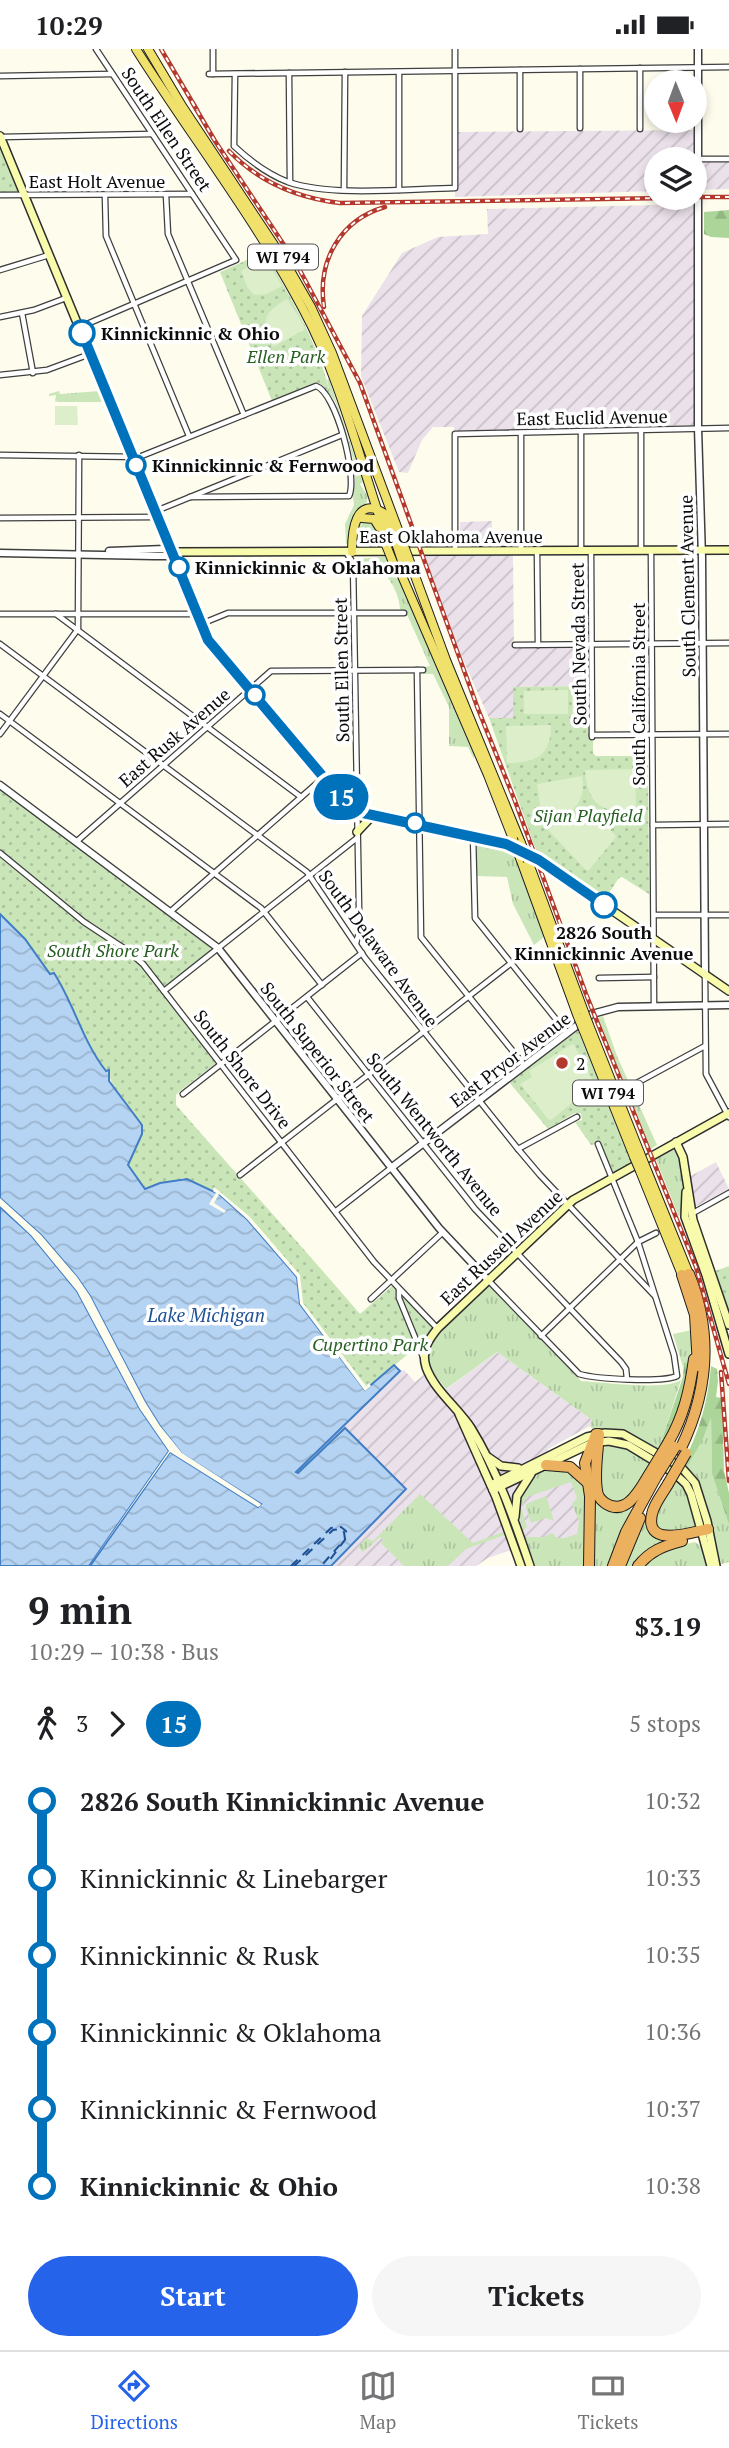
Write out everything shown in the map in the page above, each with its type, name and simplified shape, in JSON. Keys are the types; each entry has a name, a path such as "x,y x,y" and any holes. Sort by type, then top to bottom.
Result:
{"highway":[{"name":"WI 794","path":"677,1448 690,1413 698,1364 695,1315 685,1275"},
{"name":"WI 794","path":"613,1566 626,1532 696,1413 705,1362 702,1313 685,1275"},
{"path":"596,1438 596,1488 607,1505 626,1505 659,1479"},
{"path":"589,1566 590,1515 585,1463 596,1438"},
{"path":"546,1465 570,1467 588,1484"},
{"name":"WI 794","path":"620,1566 659,1479"},
{"path":"659,1479 652,1511 655,1529 660,1534 673,1537 705,1532"},
{"path":"638,1566 648,1554 661,1547 705,1532"}],"main road":[{"name":"WI 794","path":"136,49 277,263 304,310 326,358 414,605 517,841"},
{"name":"WI 794","path":"148,49 182,106 284,260 311,307 332,353 381,485 391,538 402,568 421,595 586,1027 685,1275"},
{"path":"0,136 210,643 347,804 373,815 506,844 539,860 729,991"},
{"path":"353,438 370,500 352,531 353,552"},
{"path":"361,517 372,509 378,510 383,504 381,485"},
{"path":"361,517 376,521 391,538"},
{"name":"East Oklahoma Avenue","path":"173,552 729,550"},
{"path":"357,835 373,815"},
{"name":"East Russell Avenue","path":"424,1359 426,1344 438,1328 568,1205 728,1115"},
{"path":"676,1142 683,1157 688,1215 729,1325"},
{"path":"709,1273 728,1349"},
{"path":"424,1359 428,1372 470,1426 485,1453 521,1566"},
{"path":"458,1413 515,1521 530,1566"},
{"path":"495,1486 522,1468 596,1438 614,1433 632,1438 688,1473 695,1483 700,1495 710,1566"},
{"path":"495,1486 546,1465 596,1438"},
{"path":"485,1453 500,1466 522,1468"},
{"path":"515,1521 517,1496 525,1480 535,1469"},
{"path":"705,1532 716,1566"}],"street":[{"name":"South Ellen Street","path":"96,49 236,260 189,281"},
{"path":"213,49 211,74 729,67"},
{"path":"235,74 234,146 264,171 290,183 321,189 455,188 455,49"},
{"name":"South Clement Avenue","path":"698,49 699,147"},
{"path":"640,68 640,129"},
{"path":"580,69 580,128"},
{"path":"520,70 520,129"},
{"path":"344,190 345,72"},
{"path":"399,72 399,190"},
{"path":"289,73 290,183"},
{"path":"0,75 113,74"},
{"path":"0,136 153,134"},
{"path":"707,159 729,159"},
{"name":"East Holt Avenue","path":"0,195 193,194"},
{"path":"104,195 106,236 189,436"},
{"path":"166,195 166,228 244,415"},
{"name":"South Clement Avenue","path":"699,210 698,428 705,1047 706,1077 728,1115"},
{"path":"0,270 50,255"},
{"path":"79,327 189,281"},
{"path":"0,317 22,313 67,298"},
{"path":"22,313 33,373"},
{"path":"0,375 33,373 62,366 90,354"},
{"path":"0,455 139,457 316,386 321,387 331,403 342,435 351,473 349,496 190,497"},
{"name":"East Euclid Avenue","path":"455,551 455,434 729,428"},
{"path":"641,430 641,550"},
{"name":"South Nevada Street","path":"581,431 581,551"},
{"path":"521,432 521,551"},
{"path":"0,518 157,514 190,497 342,435"},
{"path":"0,734 77,631 80,553 79,455"},
{"name":"South California Street","path":"651,550 654,1006"},
{"path":"537,551 538,645"},
{"name":"South Nevada Street","path":"591,551 593,736 653,734"},
{"name":"East Oklahoma Avenue","path":"0,553 167,556 173,552"},
{"path":"353,552 353,563"},
{"path":"353,552 353,563"},
{"name":"South Ellen Street","path":"353,563 359,933 356,944"},
{"path":"201,624 229,613 404,613"},
{"path":"0,614 197,614"},
{"path":"56,614 301,797"},
{"path":"515,645 729,643"},
{"name":"South Delaware Avenue","path":"0,644 309,876 362,953 518,1149 654,1295"},
{"path":"417,670 421,937 524,1065"},
{"name":"East Rusk Avenue","path":"76,842 271,671 423,670"},
{"path":"0,714 264,912 321,985"},
{"path":"653,734 729,734"},
{"path":"170,912 324,777"},
{"name":"South Superior Street","path":"0,785 218,948 443,1233 579,1374 627,1379"},
{"path":"653,825 729,824"},
{"path":"164,991 357,835"},
{"path":"473,835 475,918 567,1033"},
{"name":"South Shore Drive","path":"0,853 84,922 136,957 374,1262 438,1328"},
{"path":"654,915 729,915"},
{"path":"183,1094 362,953"},
{"path":"240,1175 510,964"},
{"path":"599,978 654,977"},
{"name":"South Wentworth Avenue","path":"307,997 475,1209 625,1367 627,1379"},
{"name":"East Pryor Avenue","path":"336,1211 592,1014 605,1009 729,1005"},
{"path":"634,1085 705,1047"},
{"path":"518,1149 577,1117"},
{"path":"598,1144 638,1243 674,1355 677,1376 627,1379"},
{"path":"688,1215 729,1193"},
{"path":"372,1299 443,1233"},
{"path":"541,1336 638,1243 656,1233"},
{"path":"399,1289 424,1359"}],"shaded area":[{"path":"644,130 644,133 699,133 699,147 644,147 644,191 455,197 455,139 458,132"},
{"path":"707,162 729,162 729,189 707,190"},
{"path":"644,205 644,210 695,210 694,425 454,431 454,427 433,427 422,440 408,473 399,472 361,376 362,316 402,253 438,237 488,234 487,209"},
{"path":"492,521 492,548 460,548 460,522"},
{"path":"513,555 514,648 588,648 589,686 514,687 513,718 489,718 461,655 425,556"},
{"path":"716,1162 729,1189 695,1207 689,1177"},
{"path":"497,1352 592,1420 590,1426 548,1449 561,1474 577,1484 580,1526 575,1554 529,1544 488,1558 476,1566 331,1566 406,1489 345,1428 296,1472 400,1371 404,1370 415,1382 425,1374 440,1394"}],"green space":[{"path":"0,146 18,189 17,192 0,193"},
{"path":"729,210 729,238 704,234 704,212"},
{"name":"Ellen Park","path":"263,250 310,336 329,389 326,390 316,383 272,401 220,272"},
{"path":"263,258 282,286 266,294 254,295 247,287 241,271"},
{"path":"287,299 305,327 273,347 266,331 266,319 273,309"},
{"path":"329,379 363,482 360,484 368,497 365,507 350,522 346,544 345,524 354,505 356,470 335,401 326,390 329,389"},
{"path":"59,391 60,394 100,391 104,402 58,402 55,401 56,395 49,396"},
{"path":"55,406 77,406 78,425 55,425"},
{"path":"369,520 376,525 386,547 358,544 359,527"},
{"path":"389,556 474,759 468,747 449,746 449,707 433,674 424,674 424,667 430,666 405,610 400,610 397,595 389,580 383,573 362,574 357,579 357,586 356,563 358,571 359,559"},
{"name":"Sijan Playfield","path":"589,686 590,739 593,741 593,753 596,756 650,756 649,894 622,877 604,900 537,853 489,718 513,718 513,687"},
{"path":"572,687 582,687 582,719 572,719"},
{"path":"568,690 568,714 524,714 524,691"},
{"path":"551,725 548,744 540,756 507,763 506,726"},
{"path":"635,769 636,813 606,809 593,799 586,782 585,770"},
{"path":"582,776 583,786 579,802 568,814 543,824 537,784"},
{"name":"South Shore Park","path":"0,789 211,947 210,951 160,990 216,1063 176,1095 176,1105 360,1314 392,1286 432,1327 423,1343 365,1391 219,1194 183,1178 146,1189 128,1165 142,1134 135,1116 113,1086 109,1070 106,1071 99,1060 54,980 34,952 0,914"},
{"path":"572,819 597,821 616,837 589,870 548,830 558,823"},
{"path":"479,842 513,853 544,937 534,945 513,904 507,877 477,876"},
{"path":"603,1016 617,1056 657,1145 651,1149 598,1018"},
{"path":"578,1030 632,1164 612,1175 600,1143 591,1145 575,1122 582,1120 581,1113 575,1113 548,1129 509,1082"},
{"name":"2","path":"572,1044 596,1087 585,1092 551,1120 520,1084 532,1077 529,1071"},
{"path":"672,1148 677,1154 682,1171 683,1202 679,1217 655,1157"},
{"path":"729,1266 729,1314 715,1271"},
{"path":"487,1287 491,1287 581,1381 662,1385 681,1380 662,1439 666,1442 660,1451 628,1434 594,1431 590,1426 592,1420 497,1352 446,1389 432,1369 429,1352 450,1321"},
{"path":"692,1330 689,1381 673,1334"},
{"path":"684,1363 688,1363 688,1381 666,1442 662,1439 683,1377"},
{"path":"711,1366 717,1369 716,1397 722,1398 729,1525 712,1474 711,1417 703,1439 688,1465 682,1465 702,1417"},
{"path":"711,1415 712,1474 729,1525 729,1562 718,1565 704,1498 699,1486 682,1465 703,1439"},
{"path":"611,1444 628,1449 653,1463 628,1500 610,1504 599,1488 602,1449"},
{"path":"593,1449 599,1501 629,1506 631,1510 607,1566 591,1566 588,1462"},
{"path":"563,1468 580,1478 586,1490 586,1566 535,1566 525,1537 544,1537 552,1533 557,1538 565,1538 577,1534 579,1521 572,1504 577,1498 571,1482 527,1497 521,1507 527,1527 523,1531 520,1513 521,1495 530,1479 537,1473 546,1469"},
{"path":"675,1477 687,1491 695,1524 694,1527 667,1534 656,1526 655,1512"},
{"path":"420,1494 473,1543 506,1531 507,1534 466,1549 448,1566 404,1566 381,1543 383,1540 380,1537 363,1552 358,1547 366,1538 373,1541"},
{"path":"546,1496 554,1521 546,1518 531,1523 526,1504"},
{"path":"650,1510 650,1523 671,1540 635,1566 625,1566"},
{"path":"695,1542 701,1546 708,1566 641,1566 668,1548"}],"water":[{"name":"Lake Michigan","path":"0,914 25,939 50,974 54,973 91,1048 106,1071 109,1070 109,1081 142,1125 142,1134 128,1165 145,1189 160,1183 187,1179 219,1194 247,1219 297,1277 300,1304 365,1390 394,1365 400,1371 296,1472 345,1428 406,1489 331,1566 90,1566 170,1452 258,1507 261,1504 182,1454 145,1402 90,1296 77,1277 41,1235 0,1198"},
{"name":"Lake Michigan","path":"0,1207 31,1235 77,1291 140,1409 169,1451 89,1566 0,1566"}],"pier":[{"path":"214,1187 249,1216 300,1275 303,1303 366,1386 369,1383 371,1386 365,1391 300,1304 297,1277 247,1219 219,1194 214,1203 226,1211 224,1213 209,1204 216,1193 213,1191"},
{"path":"0,1198 41,1235 77,1277 90,1296 145,1402 182,1453 261,1504 260,1506 170,1452 89,1566 169,1451 140,1409 77,1291 31,1235 0,1206"}],"ferry route":[{"path":"291,1566 331,1528 341,1527 346,1531 347,1537 329,1561 332,1564"},
{"path":"294,1566 333,1530 340,1529 344,1532 345,1539 321,1566"}],"railway":[{"path":"161,49 197,110"},
{"path":"192,102 296,263 360,383 478,709 586,994 696,1267 729,1384"},
{"path":"229,151 253,171 280,187 294,193 340,203 644,198"},
{"path":"707,197 729,197"},
{"path":"324,307 324,274 335,245 344,232 356,222 385,207"},
{"path":"721,1372 729,1481"}],"bus line":[{"name":"15","path":"82,333 208,640 341,798 363,813 506,844 539,860 604,905"}],"place":[{"name":"Kinnickinnic & Ohio","path":"82,333"},
{"name":"Kinnickinnic & Fernwood","path":"136,465"},
{"name":"Kinnickinnic & Oklahoma","path":"179,567"},
{"name":"2826 South Kinnickinnic Avenue","path":"604,905"},
{"name":"2","path":"562,1063"}],"park label":[{"name":"Cupertino Park","path":"370,1344"}]}
